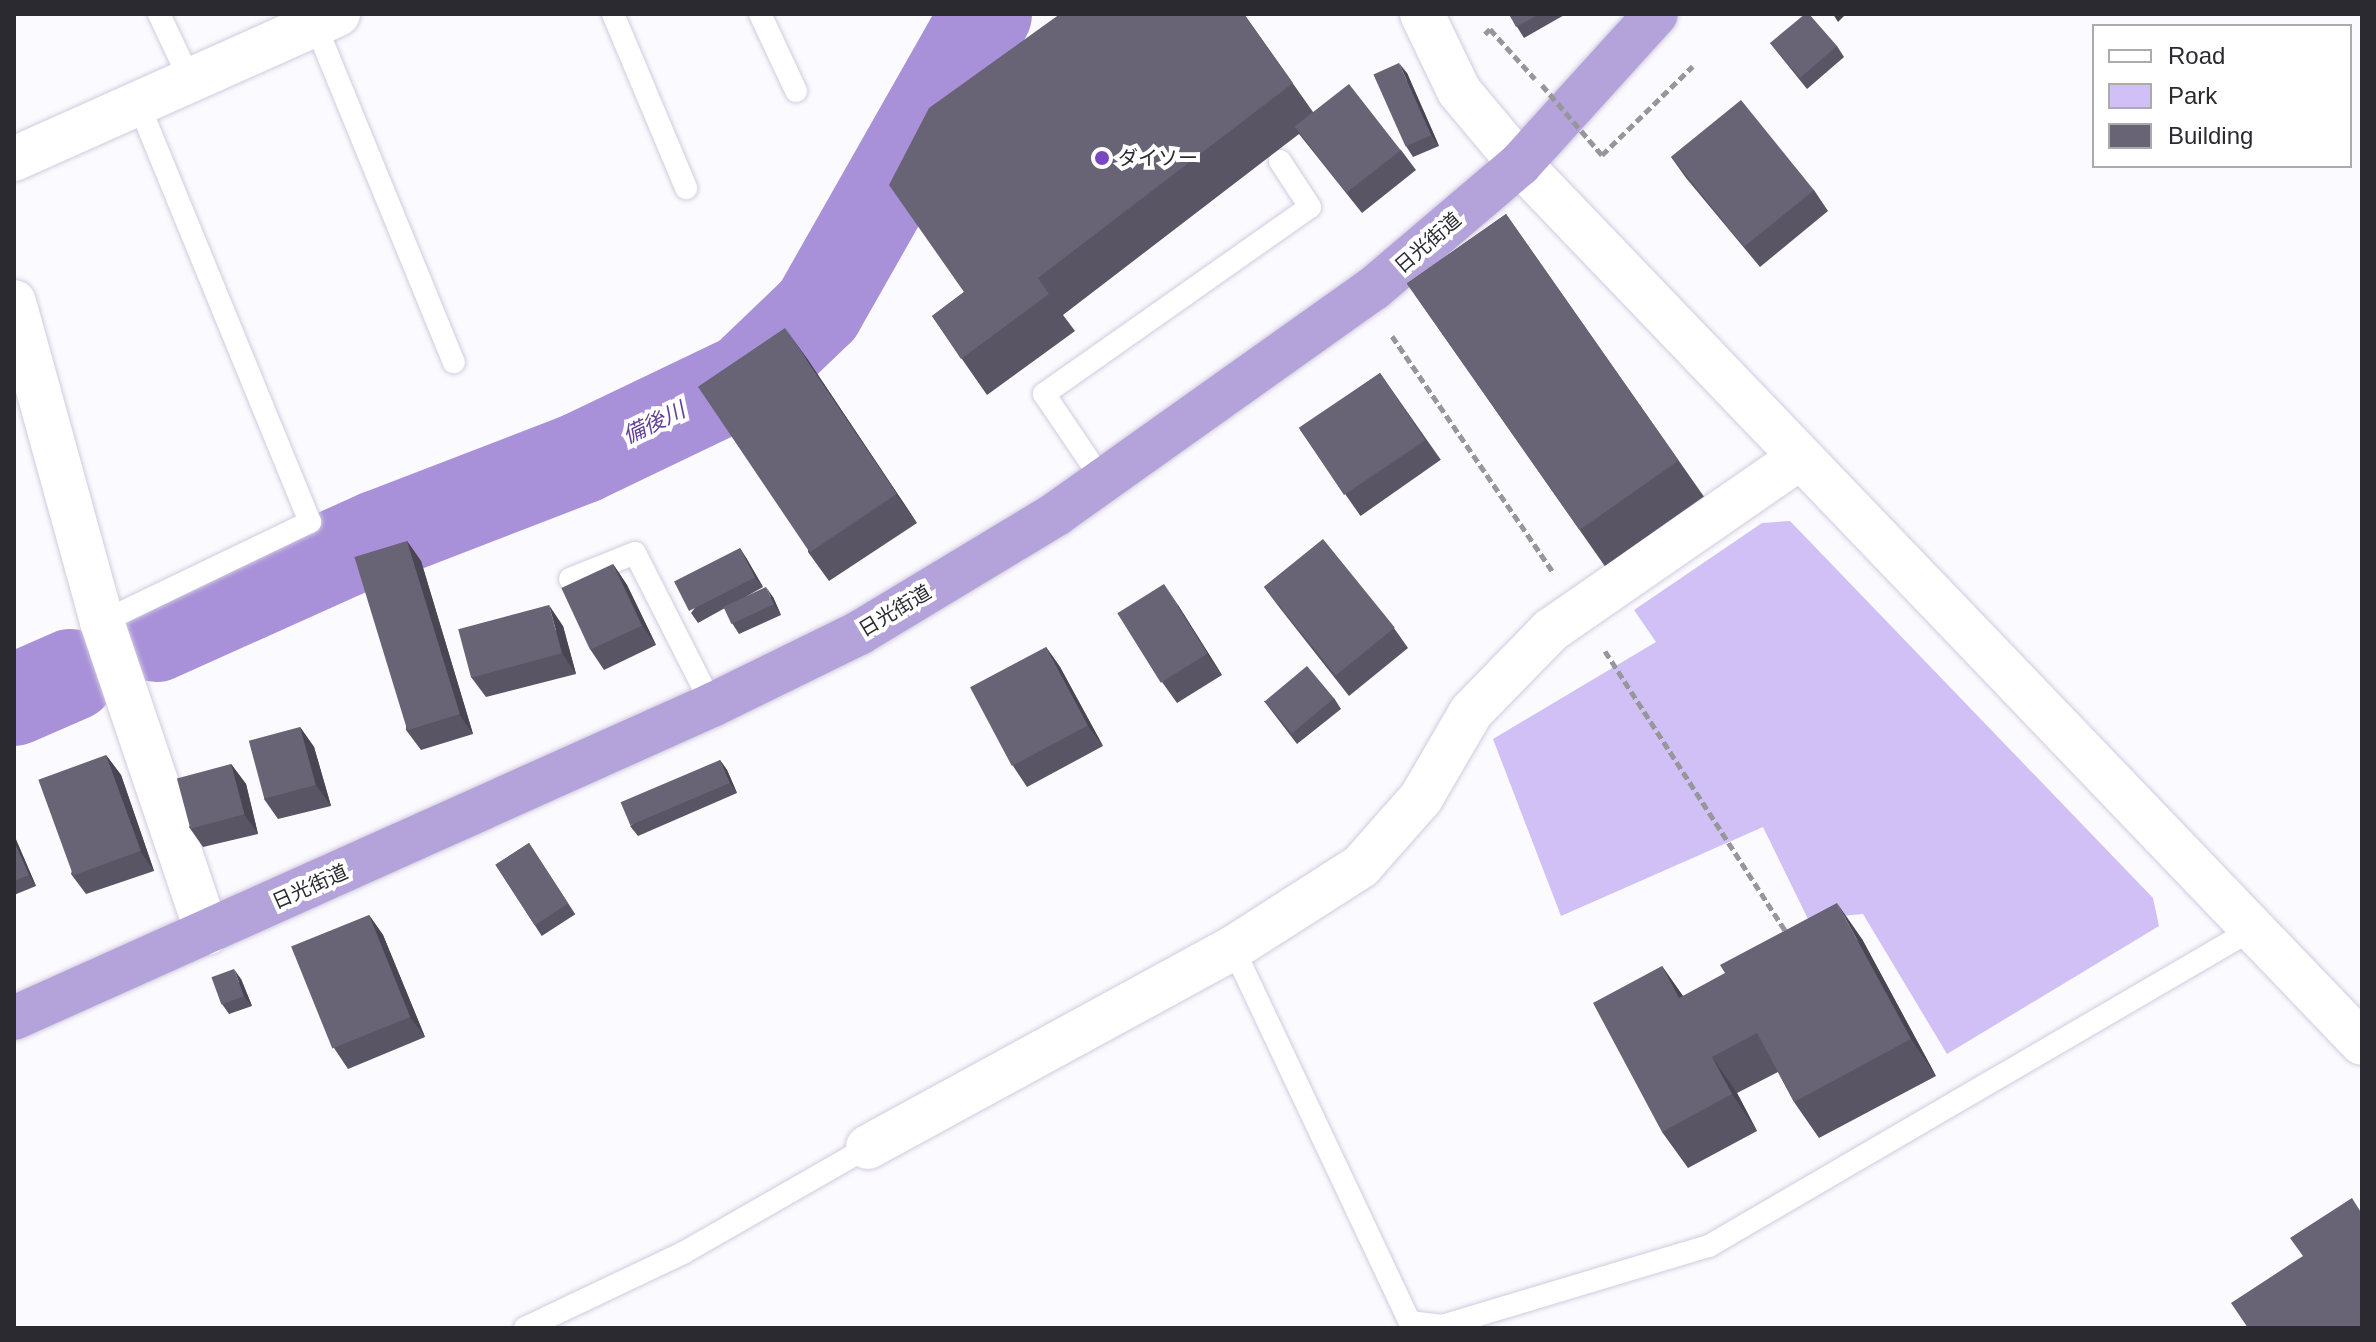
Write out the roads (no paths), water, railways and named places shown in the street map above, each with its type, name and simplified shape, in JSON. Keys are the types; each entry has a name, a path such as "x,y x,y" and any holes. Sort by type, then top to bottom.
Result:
{"highway":[{"name":"日光街道","path":"14,1018 712,705 859,633 1103,481 1373,289 1520,164 1656,14"}],"street":[{"path":"1422,14 1459,91 1520,164 2362,1043"},
{"path":"14,159 321,17"},
{"path":"14,302 102,622 207,933"},
{"path":"868,1147 1233,948 1361,866 1391,836 1471,712 1551,630 1799,458"}],"lane":[{"path":"159,14 190,80"},
{"path":"613,14 686,188"},
{"path":"760,14 796,91"},
{"path":"321,17 454,362"},
{"path":"102,622 310,522 138,103"},
{"path":"1103,481 1044,394 1310,207 1280,161"},
{"path":"570,579 635,553 712,705"},
{"path":"1233,948 1410,1322 1442,1326 1709,1246 2251,930"},
{"path":"525,1328 683,1253 868,1147"}],"waterway":[{"name":"備後川","path":"156,636 379,536 581,458 746,379 818,310 986,14"},
{"name":"備後川","path":"14,700 71,675"}],"place":[{"name":"ダイソー","path":"1102,158"}]}
